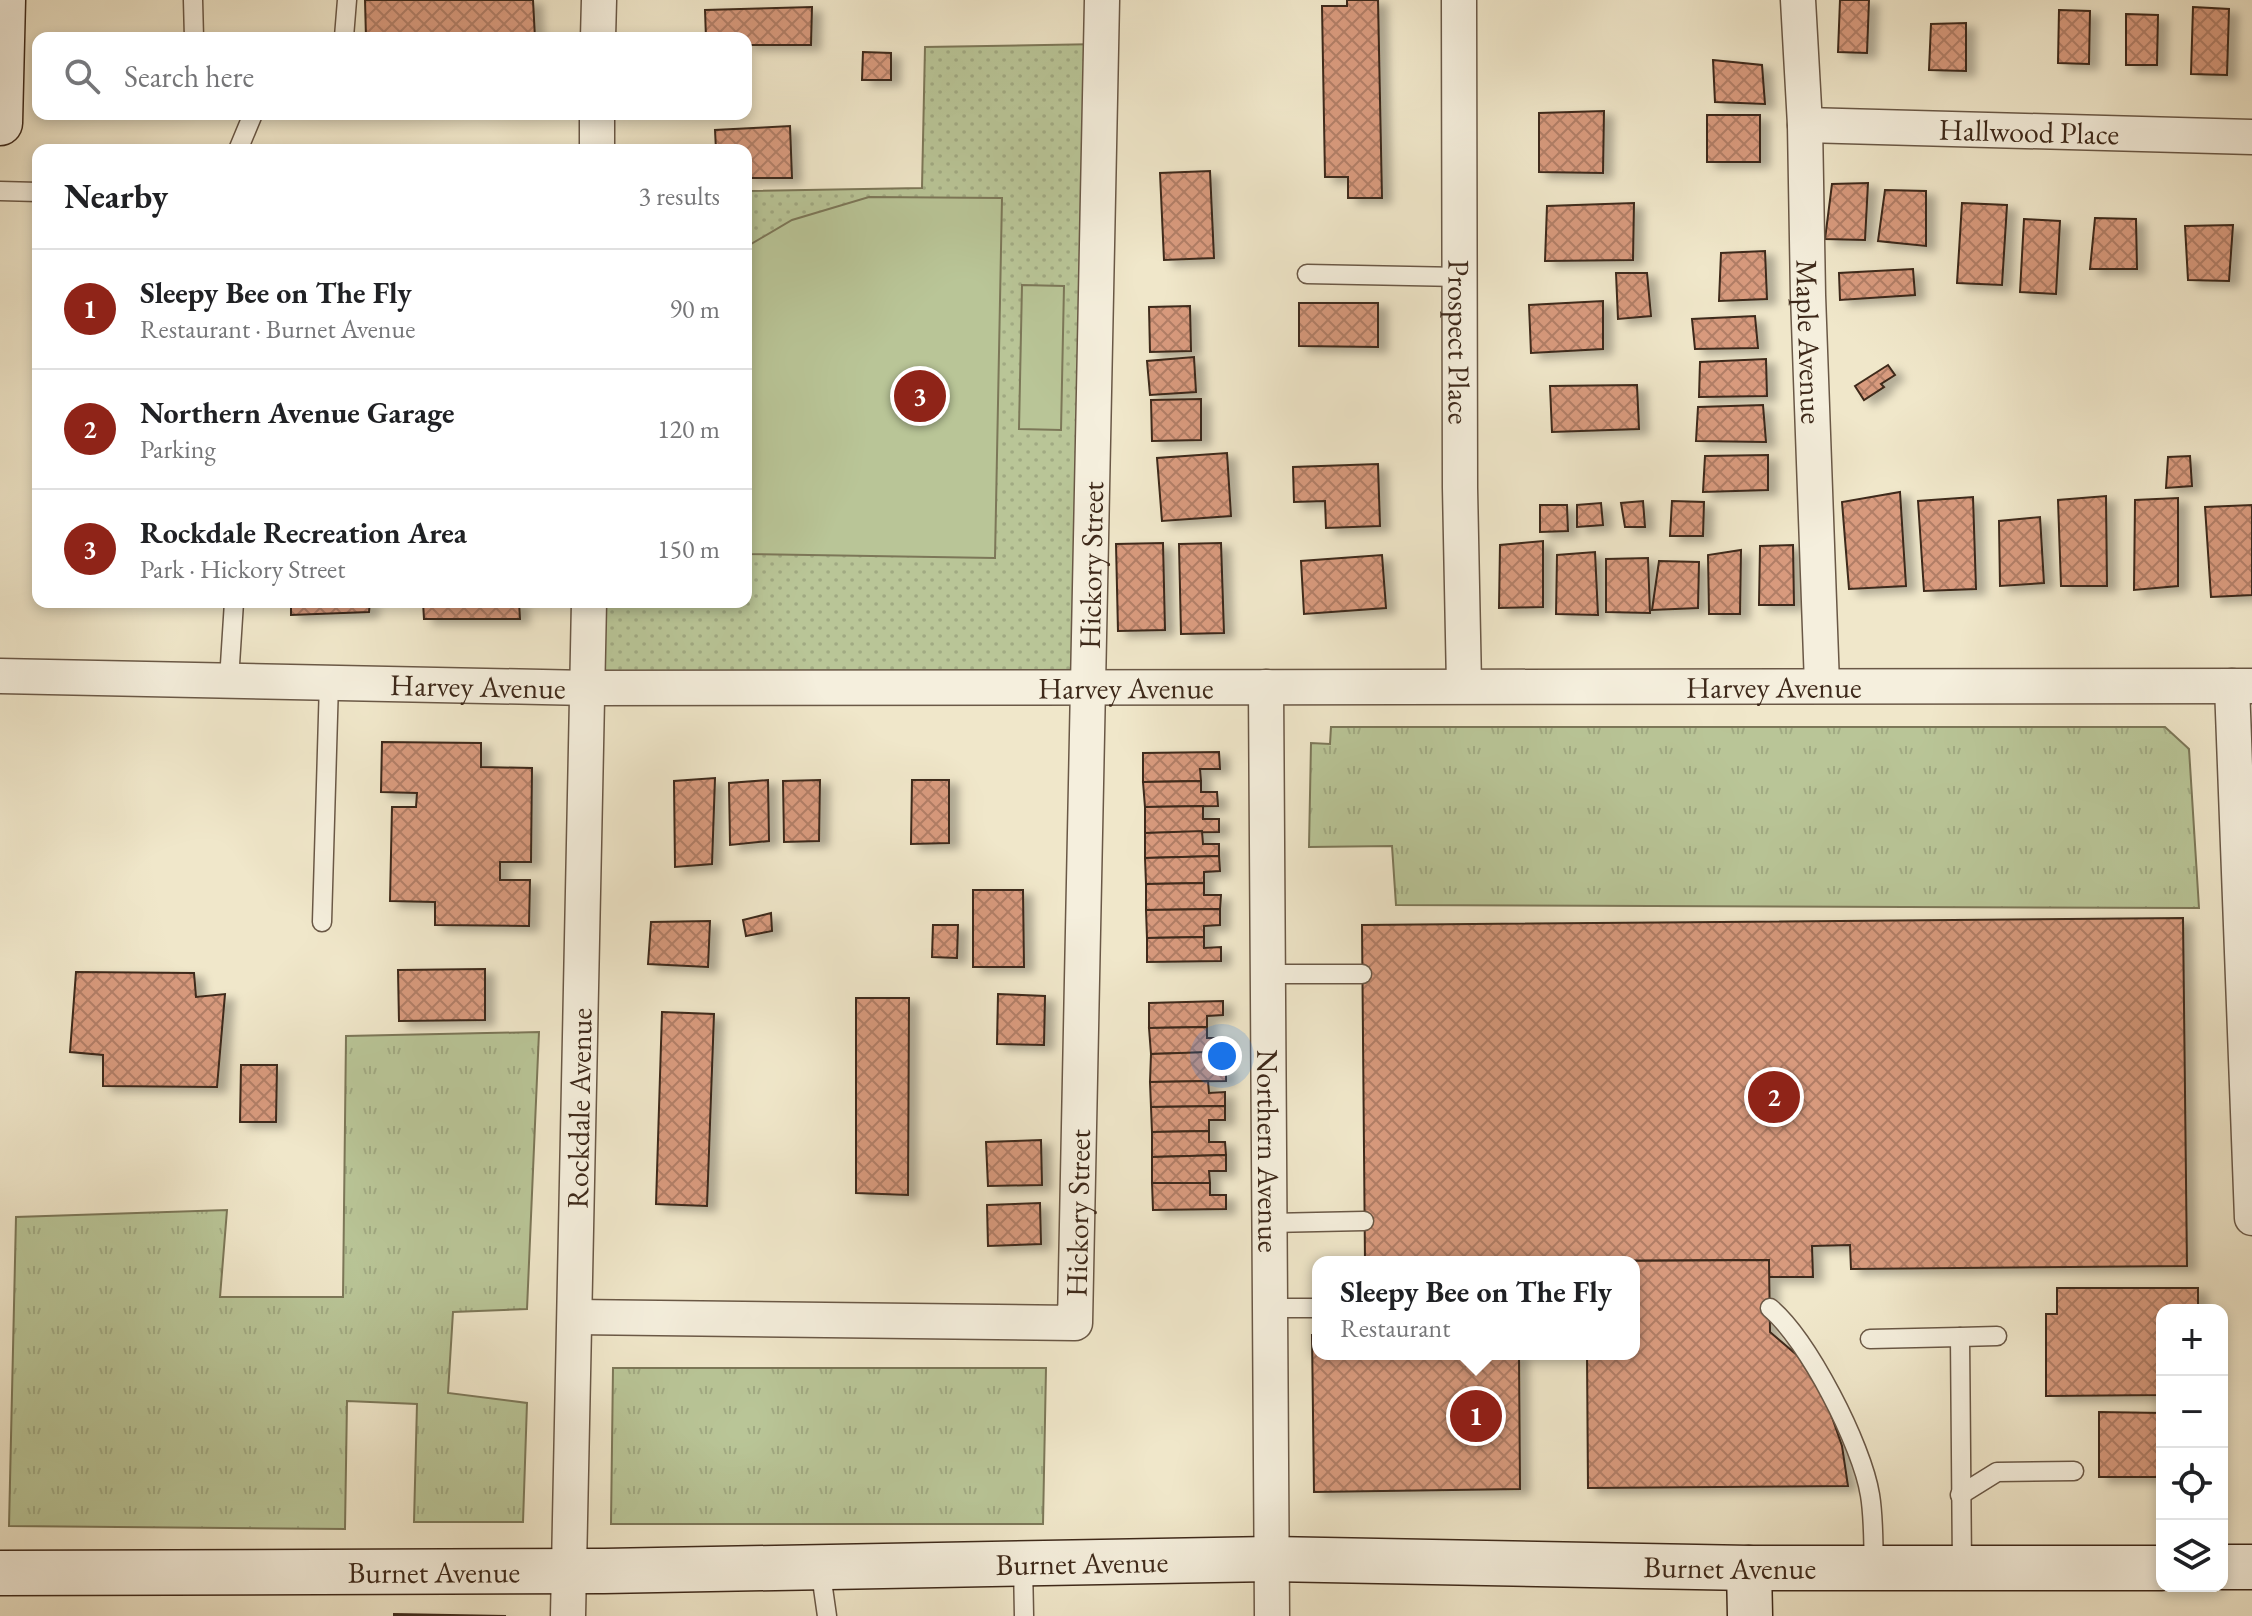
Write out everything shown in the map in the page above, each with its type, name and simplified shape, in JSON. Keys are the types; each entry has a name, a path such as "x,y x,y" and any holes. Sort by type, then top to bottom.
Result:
{"street":[{"path":"0,123 3,0"},
{"path":"598,32 599,0"},
{"name":"Hickory Street","path":"575,1317 1075,1323 1102,0"},
{"name":"Prospect Place","path":"1459,0 1460,488 1464,685"},
{"name":"Maple Avenue","path":"1798,0 1805,125 1822,685"},
{"path":"597,120 597,144"},
{"name":"Hallwood Place","path":"1805,125 2252,137"},
{"name":"Rockdale Avenue","path":"568,1616 589,608"},
{"name":"Harvey Avenue","path":"0,676 588,688 2242,686"},
{"path":"2242,686 2252,1218"},
{"name":"Northern Avenue","path":"1266,687 1272,1616"},
{"name":"Burnet Avenue","path":"0,1573 569,1571 1271,1559 1749,1568 2156,1568"},
{"path":"2228,1567 2252,1567"},
{"path":"1749,1568 1750,1616"}],"lane":[{"path":"193,0 194,32"},
{"path":"344,32 347,0"},
{"path":"240,144 250,120"},
{"path":"0,191 32,192"},
{"path":"1307,274 1460,277"},
{"path":"229,680 234,608"},
{"path":"322,922 329,682"},
{"path":"1268,974 1362,974"},
{"path":"1269,1223 1364,1221"},
{"path":"1269,1308 1312,1308"},
{"path":"1770,1308 1786,1322 1810,1356 1856,1447 1870,1494 1874,1568"},
{"path":"1870,1339 1997,1336"},
{"path":"1960,1337 1962,1568"},
{"path":"1960,1495 1997,1472 2074,1471"},
{"path":"1023,1564 1024,1616"},
{"path":"820,1567 827,1616"}],"green space":[{"path":"1101,44 1088,688 588,688 589,608 752,608 752,191 922,188 925,47"},
{"path":"869,197 1002,198 995,558 752,554 752,243 792,220"},
{"path":"1022,285 1064,286 1061,430 1019,429"},
{"path":"1331,727 2165,727 2189,749 2199,908 1396,905 1392,846 1309,847 1311,743 1330,744"},
{"path":"539,1032 527,1309 453,1312 448,1393 527,1403 523,1522 414,1522 417,1404 347,1401 345,1529 9,1526 16,1217 227,1210 220,1297 343,1297 346,1036"},
{"path":"613,1368 1046,1368 1043,1524 611,1524"}],"building":[{"path":"365,0 533,0 535,32 366,32"},
{"path":"1347,0 1378,0 1382,198 1348,198 1348,177 1325,177 1322,6 1347,6"},
{"path":"1840,0 1869,0 1867,53 1838,52"},
{"path":"812,7 811,45 752,45 752,32 706,32 705,10"},
{"path":"2193,7 2229,9 2227,75 2191,74"},
{"path":"2059,10 2090,11 2089,64 2058,63"},
{"path":"2126,14 2158,15 2157,65 2126,65"},
{"path":"1966,23 1966,71 1929,70 1931,24"},
{"path":"863,52 891,53 891,80 862,80"},
{"path":"1713,60 1762,65 1765,104 1715,102"},
{"path":"1604,111 1603,173 1539,172 1539,113"},
{"path":"1707,115 1760,115 1760,162 1707,162"},
{"path":"790,126 792,178 752,178 752,144 716,144 715,130"},
{"path":"1210,171 1214,258 1164,260 1160,173"},
{"path":"1868,183 1865,240 1825,239 1832,184"},
{"path":"1885,190 1926,191 1926,246 1878,241"},
{"path":"1634,203 1633,260 1545,261 1547,206"},
{"path":"1962,203 2007,205 2002,285 1957,283"},
{"path":"2095,218 2136,219 2137,269 2090,269"},
{"path":"2024,219 2060,221 2056,294 2020,292"},
{"path":"2233,225 2229,281 2188,280 2185,226"},
{"path":"1765,251 1767,299 1719,301 1721,253"},
{"path":"1913,269 1915,295 1840,300 1839,273"},
{"path":"1616,273 1647,273 1651,316 1618,319"},
{"path":"1603,301 1603,349 1531,353 1529,305"},
{"path":"1299,303 1378,303 1378,347 1299,346"},
{"path":"1190,306 1191,351 1150,352 1149,307"},
{"path":"1755,316 1758,348 1695,349 1692,319"},
{"path":"1194,357 1196,392 1150,395 1147,361"},
{"path":"1766,359 1767,396 1699,397 1700,362"},
{"path":"1888,365 1895,375 1881,384 1884,387 1864,400 1855,386"},
{"path":"1637,385 1639,429 1552,432 1550,386"},
{"path":"1201,399 1201,440 1152,441 1151,400"},
{"path":"1763,405 1766,442 1696,441 1698,407"},
{"path":"1227,453 1231,516 1162,521 1157,458"},
{"path":"1768,455 1768,490 1703,492 1705,456"},
{"path":"2190,456 2192,486 2166,488 2168,457"},
{"path":"1378,464 1380,526 1326,528 1325,501 1294,502 1293,467"},
{"path":"1900,492 1906,586 1849,589 1842,502"},
{"path":"2106,496 2107,586 2061,586 2058,500"},
{"path":"1973,497 1976,589 1924,591 1918,501"},
{"path":"2178,498 2178,586 2134,590 2135,500"},
{"path":"1643,501 1645,527 1625,527 1621,503"},
{"path":"1672,501 1704,502 1703,536 1670,536"},
{"path":"1601,503 1603,525 1577,527 1577,505"},
{"path":"1540,505 1567,505 1568,531 1540,532"},
{"path":"2252,505 2252,595 2211,597 2205,507"},
{"path":"2040,517 2044,583 2000,586 1999,521"},
{"path":"1543,541 1543,607 1499,608 1500,545"},
{"path":"1163,543 1165,630 1118,631 1116,544"},
{"path":"1221,543 1224,633 1181,634 1179,544"},
{"path":"1793,545 1794,605 1759,605 1760,546"},
{"path":"1741,550 1740,614 1709,614 1708,555"},
{"path":"1595,552 1598,615 1556,614 1557,555"},
{"path":"1382,555 1386,608 1304,614 1301,561"},
{"path":"1648,558 1650,613 1606,612 1606,559"},
{"path":"1659,561 1699,562 1698,608 1652,610"},
{"path":"291,608 369,608 369,612 291,615"},
{"path":"423,608 519,608 520,619 424,619"},
{"path":"382,742 481,743 481,767 532,768 531,862 500,862 500,880 530,880 529,926 435,925 435,902 390,901 392,807 416,807 417,793 381,792"},
{"path":"1219,752 1220,769 1200,769 1201,781 1143,782 1143,753"},
{"path":"715,778 712,864 675,867 674,781"},
{"path":"768,780 769,841 730,845 729,783"},
{"path":"820,780 819,841 784,842 783,781"},
{"path":"912,780 949,780 949,843 911,844"},
{"path":"1201,781 1201,792 1217,792 1218,806 1145,807 1143,782"},
{"path":"1203,806 1203,819 1219,819 1219,832 1145,833 1145,807"},
{"path":"1202,831 1203,844 1219,844 1219,856 1145,858 1145,833"},
{"path":"1219,856 1220,871 1204,872 1204,883 1146,884 1145,858"},
{"path":"1204,883 1204,895 1221,895 1220,909 1146,910 1146,884"},
{"path":"973,890 1023,890 1024,967 973,967"},
{"path":"1220,909 1220,925 1204,926 1204,937 1147,938 1146,910"},
{"path":"771,913 772,931 746,936 743,920"},
{"path":"2183,918 2187,1266 1851,1269 1850,1245 1812,1246 1813,1277 1769,1277 1769,1260 1640,1261 1640,1256 1365,1256 1362,925"},
{"path":"710,921 708,967 648,964 651,922"},
{"path":"933,925 958,925 957,958 932,957"},
{"path":"1204,937 1204,948 1221,947 1221,961 1147,962 1147,938"},
{"path":"485,969 485,1020 399,1021 398,970"},
{"path":"76,972 194,973 196,997 225,994 217,1087 103,1086 103,1055 70,1052"},
{"path":"998,994 1045,996 1044,1045 997,1044"},
{"path":"856,998 909,998 908,1195 856,1193"},
{"path":"1223,1001 1223,1015 1207,1016 1207,1027 1149,1028 1149,1003"},
{"path":"662,1012 714,1014 707,1206 656,1204"},
{"path":"1207,1027 1207,1038 1223,1038 1223,1052 1151,1054 1149,1028"},
{"path":"1209,1052 1209,1067 1226,1067 1226,1081 1150,1082 1151,1054"},
{"path":"241,1065 277,1065 276,1122 240,1122"},
{"path":"1208,1081 1209,1093 1225,1092 1225,1106 1151,1107 1150,1082"},
{"path":"1225,1106 1225,1120 1209,1120 1209,1131 1152,1132 1151,1107"},
{"path":"1209,1131 1209,1142 1225,1142 1226,1155 1152,1157 1152,1132"},
{"path":"1041,1140 1042,1185 988,1186 986,1142"},
{"path":"1226,1155 1226,1171 1209,1171 1210,1183 1152,1183 1152,1157"},
{"path":"1152,1183 1210,1183 1210,1195 1226,1195 1226,1209 1153,1210"},
{"path":"1040,1203 1041,1244 988,1246 987,1205"},
{"path":"1769,1260 1770,1332 1798,1356 1826,1400 1842,1446 1848,1486 1588,1488 1587,1360 1640,1360 1640,1261"},
{"path":"2057,1288 2198,1288 2198,1304 2156,1304 2156,1395 2046,1396 2046,1314 2057,1314"},
{"path":"1312,1360 1519,1360 1520,1489 1314,1492"},
{"path":"2099,1412 2156,1413 2156,1477 2099,1477"},
{"path":"394,1614 506,1616 394,1616"}],"place":[{"name":"Rockdale Recreation Area","path":"920,396"},
{"name":"Northern Avenue Garage","path":"1774,1097"},
{"name":"Sleepy Bee on The Fly","path":"1476,1416"}]}
